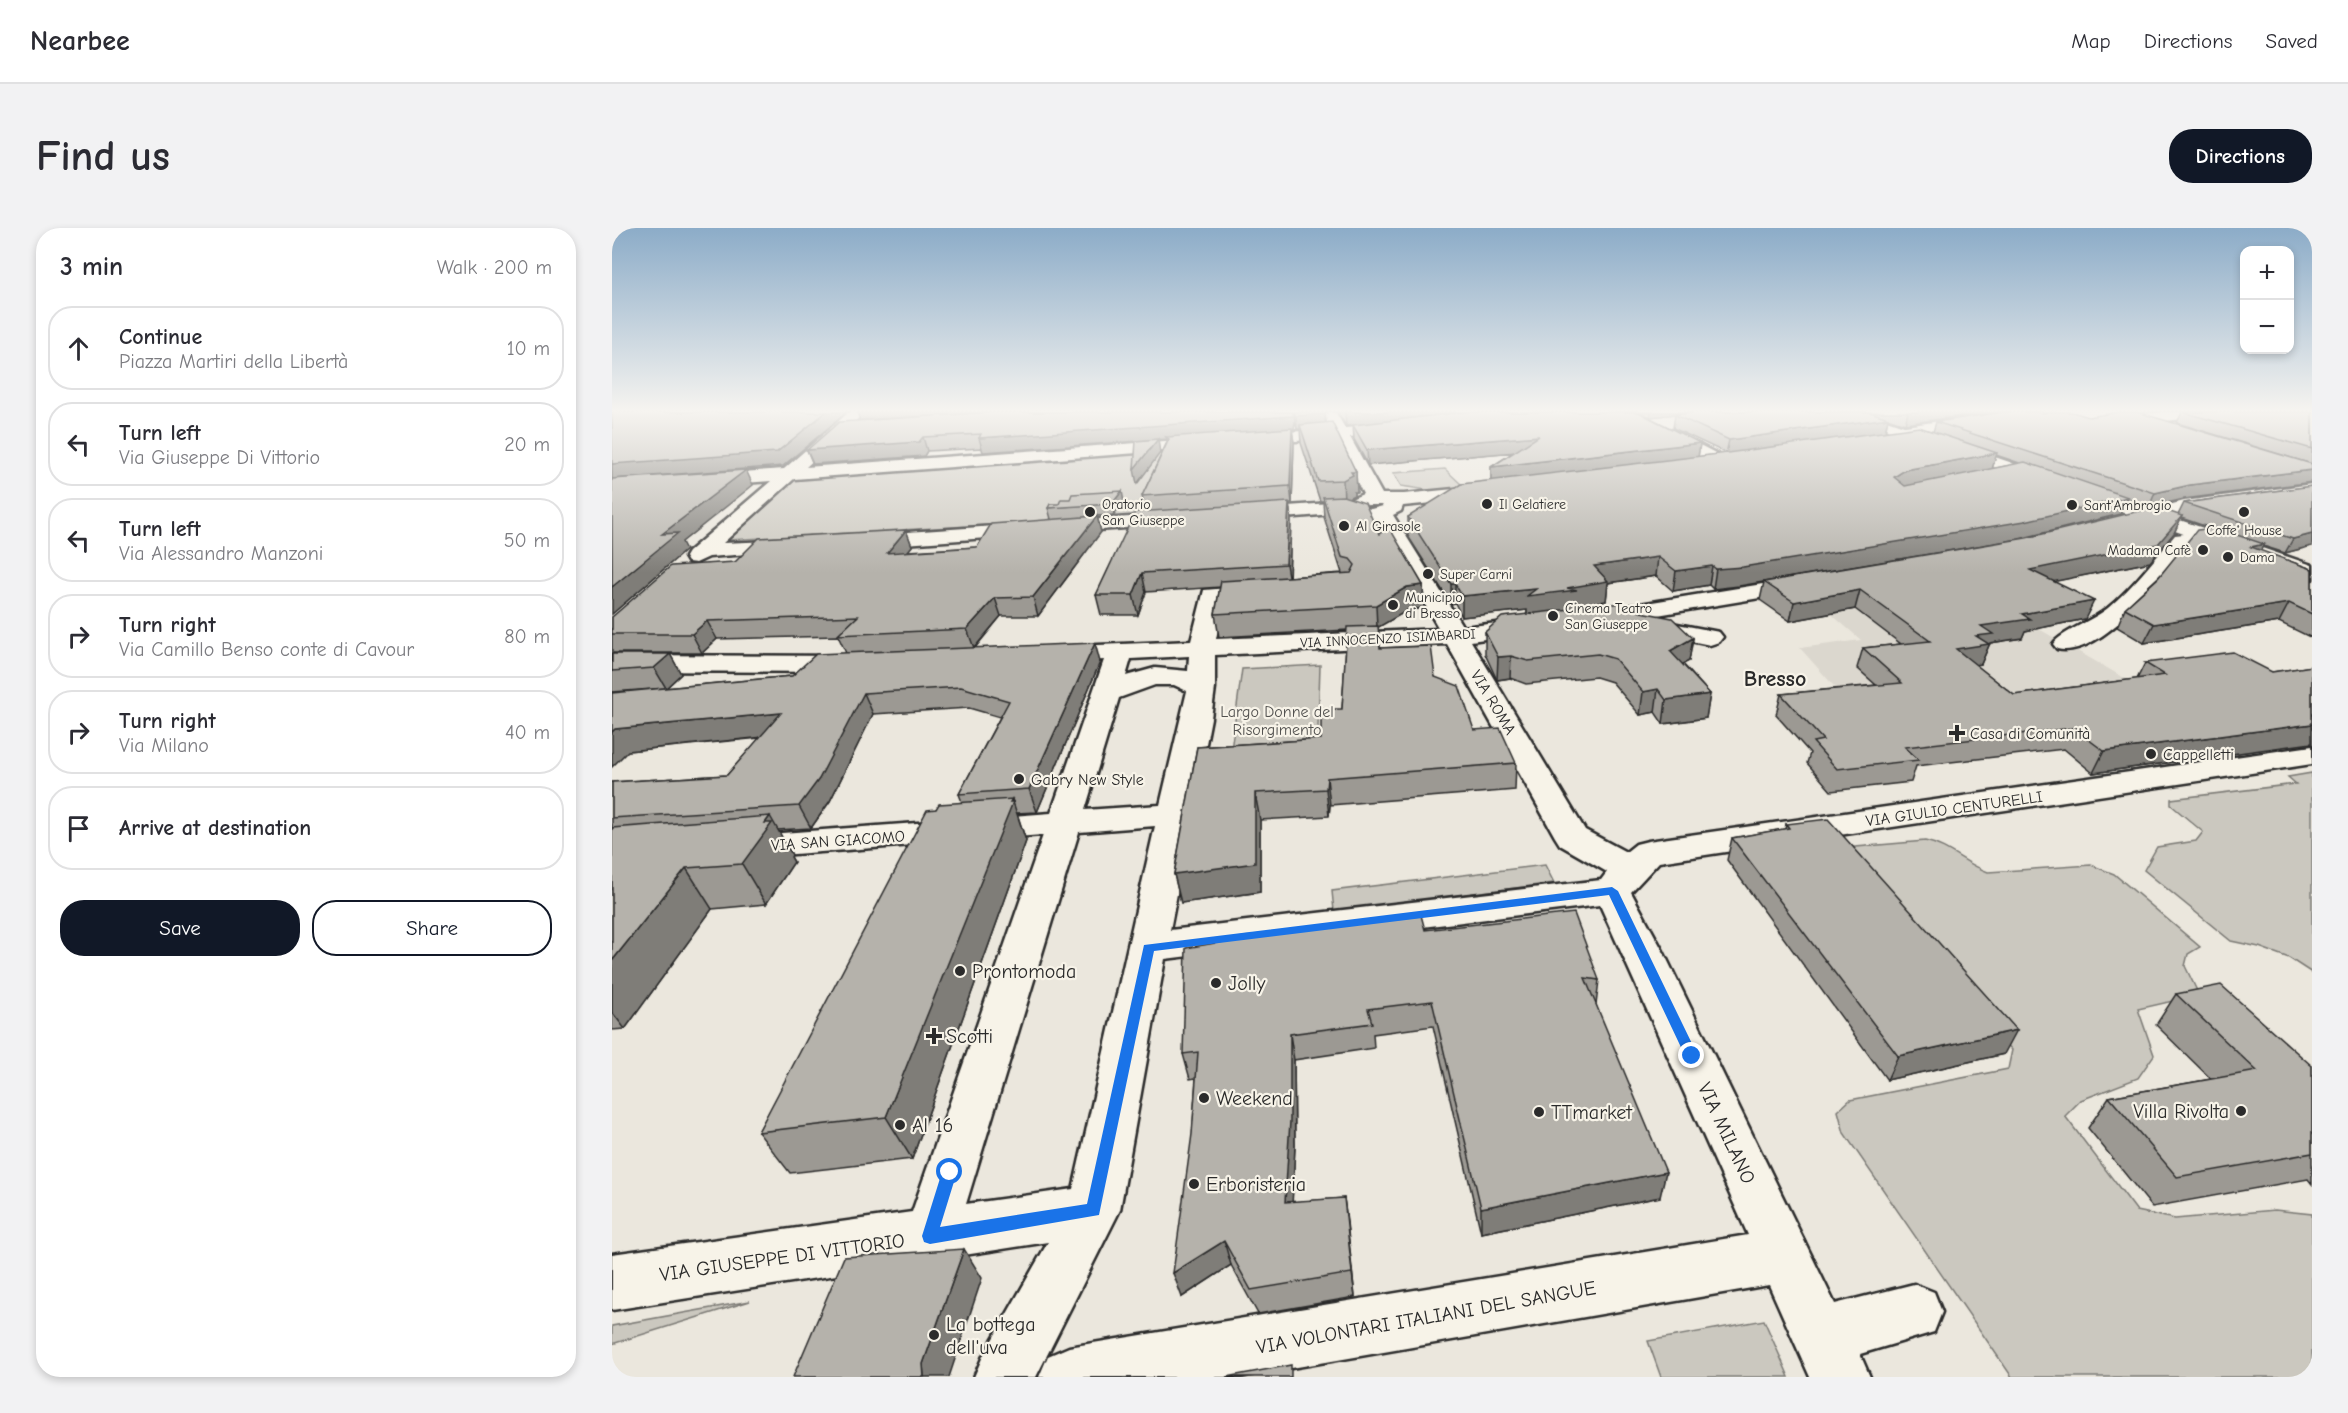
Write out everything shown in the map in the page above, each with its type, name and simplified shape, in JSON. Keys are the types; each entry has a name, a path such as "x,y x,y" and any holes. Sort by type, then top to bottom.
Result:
{"street":[{"path":"675,575 796,466"},
{"path":"612,487 900,466"},
{"name":"VIA ROMA","path":"1359,466 1454,636 1484,683 1572,837 1621,880"},
{"path":"2004,466 2312,572"},
{"path":"1986,478 2020,471"},
{"path":"1229,516 1350,507 1360,513 1381,504 1498,490"},
{"path":"2212,537 2182,539 2137,529 2103,528 2214,503 2312,490"},
{"path":"838,543 1194,519"},
{"path":"2066,644 2088,633 2139,592 2182,539"},
{"path":"703,551 814,544"},
{"path":"1571,621 1634,613 1829,580"},
{"path":"1004,1377 1094,1210 1174,814 1202,688 1202,648 1212,596 1284,591"},
{"path":"1634,613 1648,627 1710,637"},
{"name":"VIA INNOCENZO ISIMBARDI","path":"1026,656 1454,636 1547,624"},
{"path":"930,1236 1120,652"},
{"path":"612,663 876,663"},
{"path":"1107,693 1143,678 1162,675 1191,680 1202,688"},
{"name":"VIA GIULIO CENTURELLI","path":"1621,880 1648,852 2312,755"},
{"name":"VIA SAN GIACOMO","path":"707,849 1174,814"},
{"path":"1148,948 1621,880"},
{"name":"VIA MILANO","path":"1621,880 1648,961 1830,1356"},
{"name":"VIA GIUSEPPE DI VITTORIO","path":"612,1282 1094,1210"},
{"name":"VIA VOLONTARI ITALIANI DEL SANGUE","path":"1069,1377 1784,1256"},
{"path":"1830,1356 1914,1312"}],"shaded area":[{"path":"1809,595 2004,609 2135,684 1866,722 1800,648 1861,640"}],"green space":[{"path":"941,466 1223,466 1227,511 727,540 793,477"},
{"path":"1445,469 1465,488 1434,491 1401,486 1393,473"},
{"name":"Largo Donne del Risorgimento","path":"1320,665 1317,759 1229,765 1242,669"},
{"path":"2312,773 2312,973 2289,958 2259,947 2231,941 2144,870 2157,847 2196,841 2203,832 2171,805 2171,799 2296,784 2288,777"},
{"path":"1925,841 1934,843 1988,872 2091,865 2114,874 2200,947 2188,954 2185,966 2199,995 2138,1009 2154,1055 2138,1078 2081,1100 2065,1116 2137,1211 2175,1219 2275,1210 2312,1214 2312,1377 2012,1377 1844,1133 1838,1111 1850,1100 2008,1069 2012,1050 1843,865 1833,849"},
{"path":"1545,865 1554,883 1334,911 1332,891"},
{"path":"750,1301 612,1344 612,1326"},
{"path":"1764,1320 1789,1377 1661,1377 1648,1341"}],"building":[{"path":"1156,466 1291,466 1290,486 1142,496"},
{"path":"1313,466 1353,466 1356,472 1351,472 1353,475 1343,480 1318,481"},
{"path":"1619,466 1929,466 1905,470 1894,477 1905,486 2007,466 2036,466 2128,497 2025,521 1743,567 1716,569 1712,566 1676,571 1658,557 1594,566 1608,581 1567,588 1577,590 1527,596 1536,589 1462,596 1455,584 1451,584 1408,517 1461,484"},
{"path":"2071,466 2312,466 2312,470 2190,485 2155,493"},
{"path":"746,470 662,534 678,533 612,587 612,479"},
{"path":"2312,486 2312,534 2293,539 2184,503"},
{"path":"1122,491 1112,504 1048,508 1050,504 1059,504 1061,499 1070,499 1072,494"},
{"path":"1343,496 1365,503 1379,534 1389,527 1423,585 1407,587 1376,605 1215,614 1221,581 1351,573 1355,565 1350,559 1342,557 1323,497"},
{"path":"1289,502 1286,564 1142,573 1133,595 1096,595 1135,512"},
{"path":"2156,507 2182,516 2158,544 2030,570 2094,601 2022,614 2030,619 1981,626 1993,634 1976,636 1989,644 1956,649 2014,695 2165,675 2145,663 2233,652 2272,672 2312,666 2312,724 2104,751 2073,728 1905,747 1919,760 1837,769 1813,742 1823,740 1781,694 1902,683 1863,648 1930,641 1860,590 1794,602 1764,582 2026,538"},
{"path":"1097,516 1033,597 995,598 967,629 838,635 858,616 707,621 692,634 612,634 612,617 671,566 735,562 759,538 906,530 887,553 977,547 991,524"},
{"path":"2216,528 2264,544 2251,547 2312,569 2312,614 2289,603 2154,624 2125,608 2158,578 2197,530"},
{"path":"1622,603 1641,612 1672,618 1693,638 1670,651 1710,694 1666,700 1658,689 1643,692 1615,659 1598,654 1528,661 1511,656 1498,657 1485,632 1502,617"},
{"path":"1378,626 1380,648 1431,646 1435,677 1459,686 1474,730 1500,728 1516,763 1327,778 1326,789 1255,793 1255,863 1174,874 1197,747 1321,739 1321,709 1342,709 1347,627"},
{"path":"1095,643 1029,789 959,794 1009,701 961,687 864,693 819,779 799,806 612,818 612,782 727,775 781,713 615,729 612,732 612,693 792,676 816,654"},
{"path":"612,654 670,654 654,668 612,671"},
{"path":"1012,799 1010,802 1013,802 886,1117 758,1132 927,810 936,809 939,804"},
{"path":"770,816 765,823 772,823 742,864 686,868 612,961 612,828"},
{"path":"1828,819 2017,1030 1898,1056 1732,838 1789,828 1786,824"},
{"path":"1574,913 1599,980 1585,978 1666,1172 1481,1208 1432,1001 1368,1009 1372,1023 1290,1034 1290,1121 1285,1202 1344,1198 1352,1273 1251,1290 1224,1241 1173,1273 1192,1134 1198,1052 1183,1054 1186,948 1272,933 1421,915 1425,930"},
{"path":"2221,985 2312,1066 2312,1153 2177,1177 2109,1097 2257,1071 2176,994"},
{"path":"964,1249 923,1364 924,1377 793,1377 844,1257"},
{"path":"1291,1365 1291,1377 1226,1377"}],"place":[{"name":"Il Gelatiere","path":"1487,504"},
{"name":"Sant'Ambrogio","path":"2072,505"},
{"name":"Oratorio San Giuseppe","path":"1090,512"},
{"name":"Coffe' House","path":"2244,512"},
{"name":"Al Girasole","path":"1344,526"},
{"name":"Madama Cafè","path":"2203,550"},
{"name":"Dama","path":"2228,557"},
{"name":"Super Carni","path":"1428,574"},
{"name":"Municipio di Bresso","path":"1393,605"},
{"name":"Cinema Teatro San Giuseppe","path":"1553,616"},
{"name":"Casa di Comunità","path":"1957,733"},
{"name":"Cappelletti","path":"2151,754"},
{"name":"Gabry New Style","path":"1019,779"},
{"name":"Prontomoda","path":"960,971"},
{"name":"Jolly","path":"1216,983"},
{"name":"Scotti","path":"934,1036"},
{"name":"Weekend","path":"1204,1098"},
{"name":"Villa Rivolta","path":"2241,1111"},
{"name":"TTmarket","path":"1539,1112"},
{"name":"Al 16","path":"900,1125"},
{"name":"Erboristeria","path":"1194,1184"},
{"name":"La bottega dell'uva","path":"934,1335"}],"district":[{"name":"Bresso","path":"1775,678"}],"route":[{"path":"950,1172 930,1236 1094,1210 1148,948 1612,891 1692,1056"}]}
